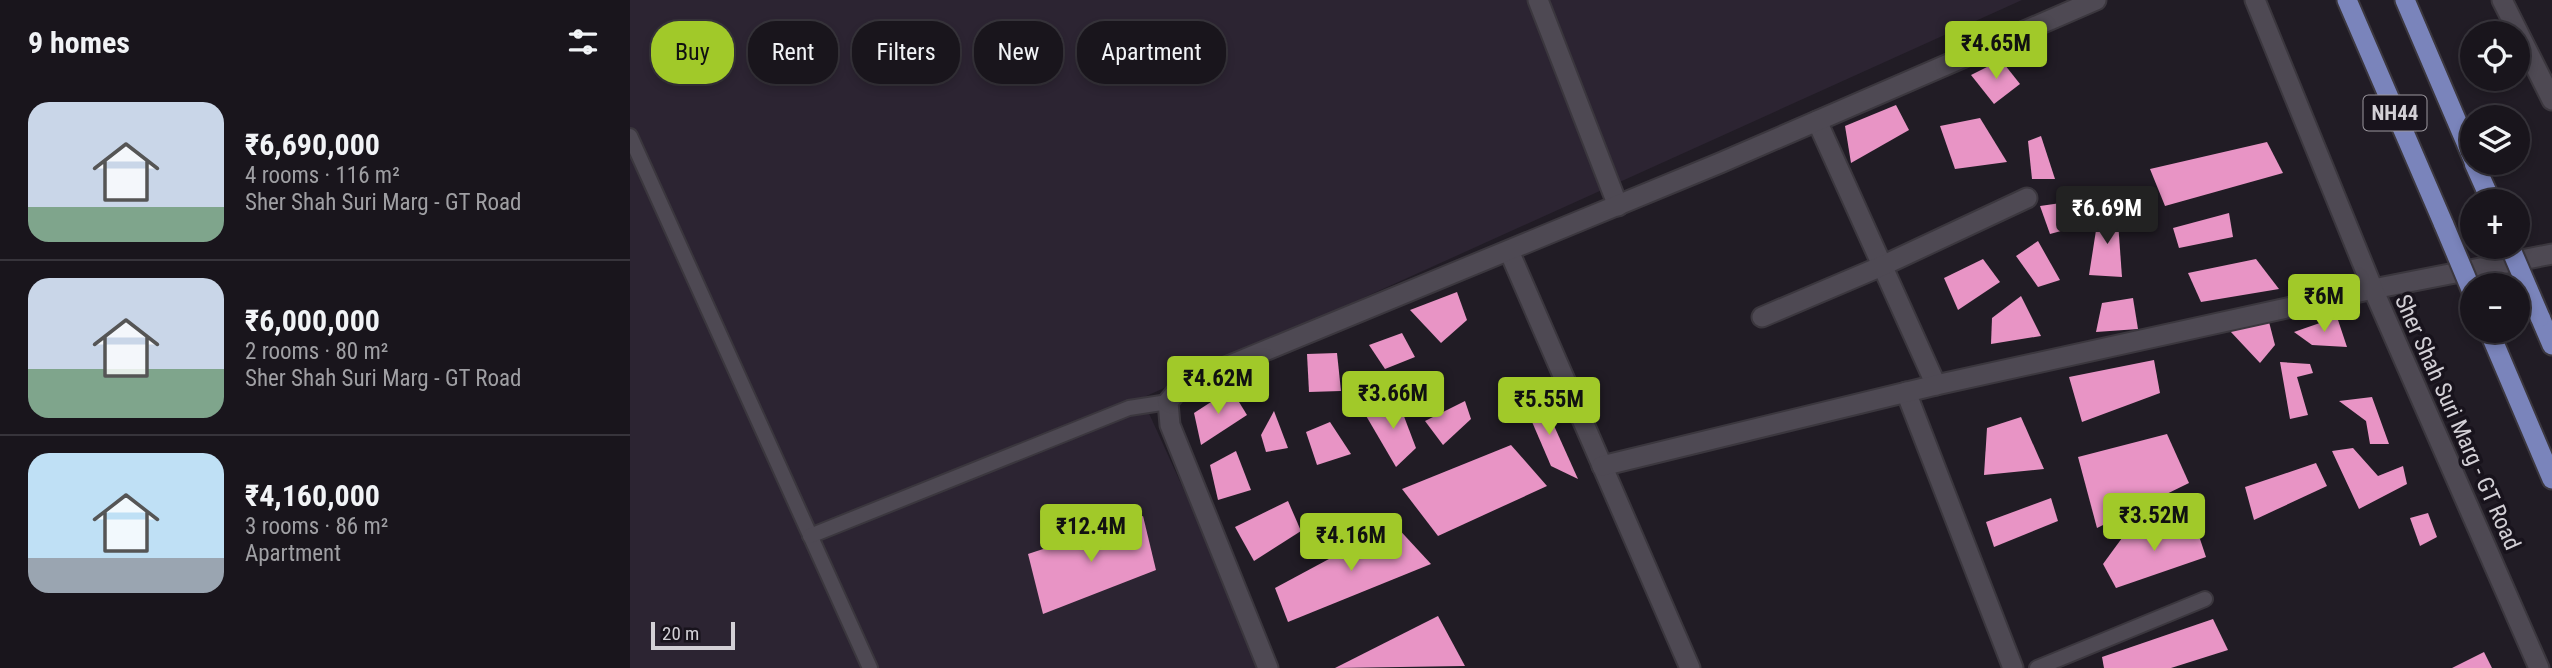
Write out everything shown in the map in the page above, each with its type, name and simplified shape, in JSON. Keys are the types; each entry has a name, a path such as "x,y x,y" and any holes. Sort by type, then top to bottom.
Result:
{"highway":[{"name":"NH44","path":"2347,0 2464,273"},
{"name":"NH44","path":"2405,0 2460,128"},
{"path":"2515,259 2552,345"},
{"path":"2494,343 2552,479"}],"street":[{"path":"1538,0 1618,206"},
{"path":"1268,668 1170,425 1168,402 1182,385 1618,206 2096,0"},
{"name":"Sher Shah Suri Marg - GT Road","path":"2255,0 2374,289 2539,668"},
{"path":"2502,0 2552,100"},
{"path":"1817,121 1936,386"},
{"path":"1762,317 1882,266 2027,198"},
{"path":"1509,251 1690,668"},
{"path":"1602,466 1906,392 2374,289 2552,254"},
{"path":"1906,392 2006,666"}],"lane":[{"path":"630,136 870,668"},
{"path":"810,536 1129,408 1168,402"},
{"path":"2036,668 2205,599"}],"shaded area":[{"path":"630,0 2022,0 1142,398 1265,668 630,668"}],"building":[{"path":"2001,60 2020,84 1994,104 1971,75"},
{"path":"1896,105 1909,130 1851,163 1845,126"},
{"path":"1980,118 2007,162 1955,169 1940,126"},
{"path":"2041,136 2055,179 2032,179 2028,141"},
{"path":"2267,142 2283,173 2165,206 2150,169"},
{"path":"2061,203 2072,228 2050,234 2040,206"},
{"path":"2117,208 2122,277 2089,275 2099,211"},
{"path":"2229,213 2233,237 2179,248 2173,228"},
{"path":"2038,241 2060,280 2038,287 2016,256"},
{"path":"1983,259 2000,282 1958,310 1944,278"},
{"path":"2256,259 2279,289 2201,302 2188,273"},
{"path":"1457,292 1467,320 1441,343 1410,310"},
{"path":"2021,296 2041,336 1991,344 1992,318"},
{"path":"2133,298 2138,329 2096,332 2102,303"},
{"path":"2337,317 2347,347 2312,345 2294,332"},
{"path":"2269,322 2275,345 2260,363 2230,331"},
{"path":"1402,333 1415,357 1385,369 1369,345"},
{"path":"1337,353 1341,391 1309,392 1307,354"},
{"path":"2154,360 2160,393 2082,422 2069,377"},
{"path":"2280,362 2310,364 2313,373 2297,377 2308,415 2290,419"},
{"path":"1231,389 1247,415 1201,445 1194,413"},
{"path":"2372,397 2389,444 2370,444 2366,421 2339,401"},
{"path":"1397,398 1416,448 1396,467 1365,414"},
{"path":"1542,399 1578,479 1551,466 1523,401"},
{"path":"1465,401 1471,419 1443,445 1425,421"},
{"path":"1274,411 1288,448 1266,452 1261,435"},
{"path":"2021,417 2044,469 1984,475 1987,428"},
{"path":"1330,422 1351,454 1317,465 1306,432"},
{"path":"2167,434 2189,483 2097,528 2078,457"},
{"path":"1511,445 1547,486 1438,536 1402,489"},
{"path":"2353,448 2378,476 2403,466 2407,484 2359,509 2332,451"},
{"path":"1236,451 1251,490 1218,500 1210,465"},
{"path":"2316,463 2327,486 2254,520 2245,487"},
{"path":"2051,498 2058,521 1994,547 1986,522"},
{"path":"1288,501 1301,531 1254,561 1235,527"},
{"path":"2428,513 2437,537 2420,546 2410,518"},
{"path":"1143,516 1156,570 1043,614 1028,554"},
{"path":"2194,521 2206,557 2116,588 2103,564 2122,538"},
{"path":"1394,524 1431,564 1288,622 1275,588"},
{"path":"1438,616 1465,666 1335,668"},
{"path":"2213,619 2228,650 2171,668 2104,668 2102,657"},
{"path":"2484,652 2492,668 2452,668"}]}
